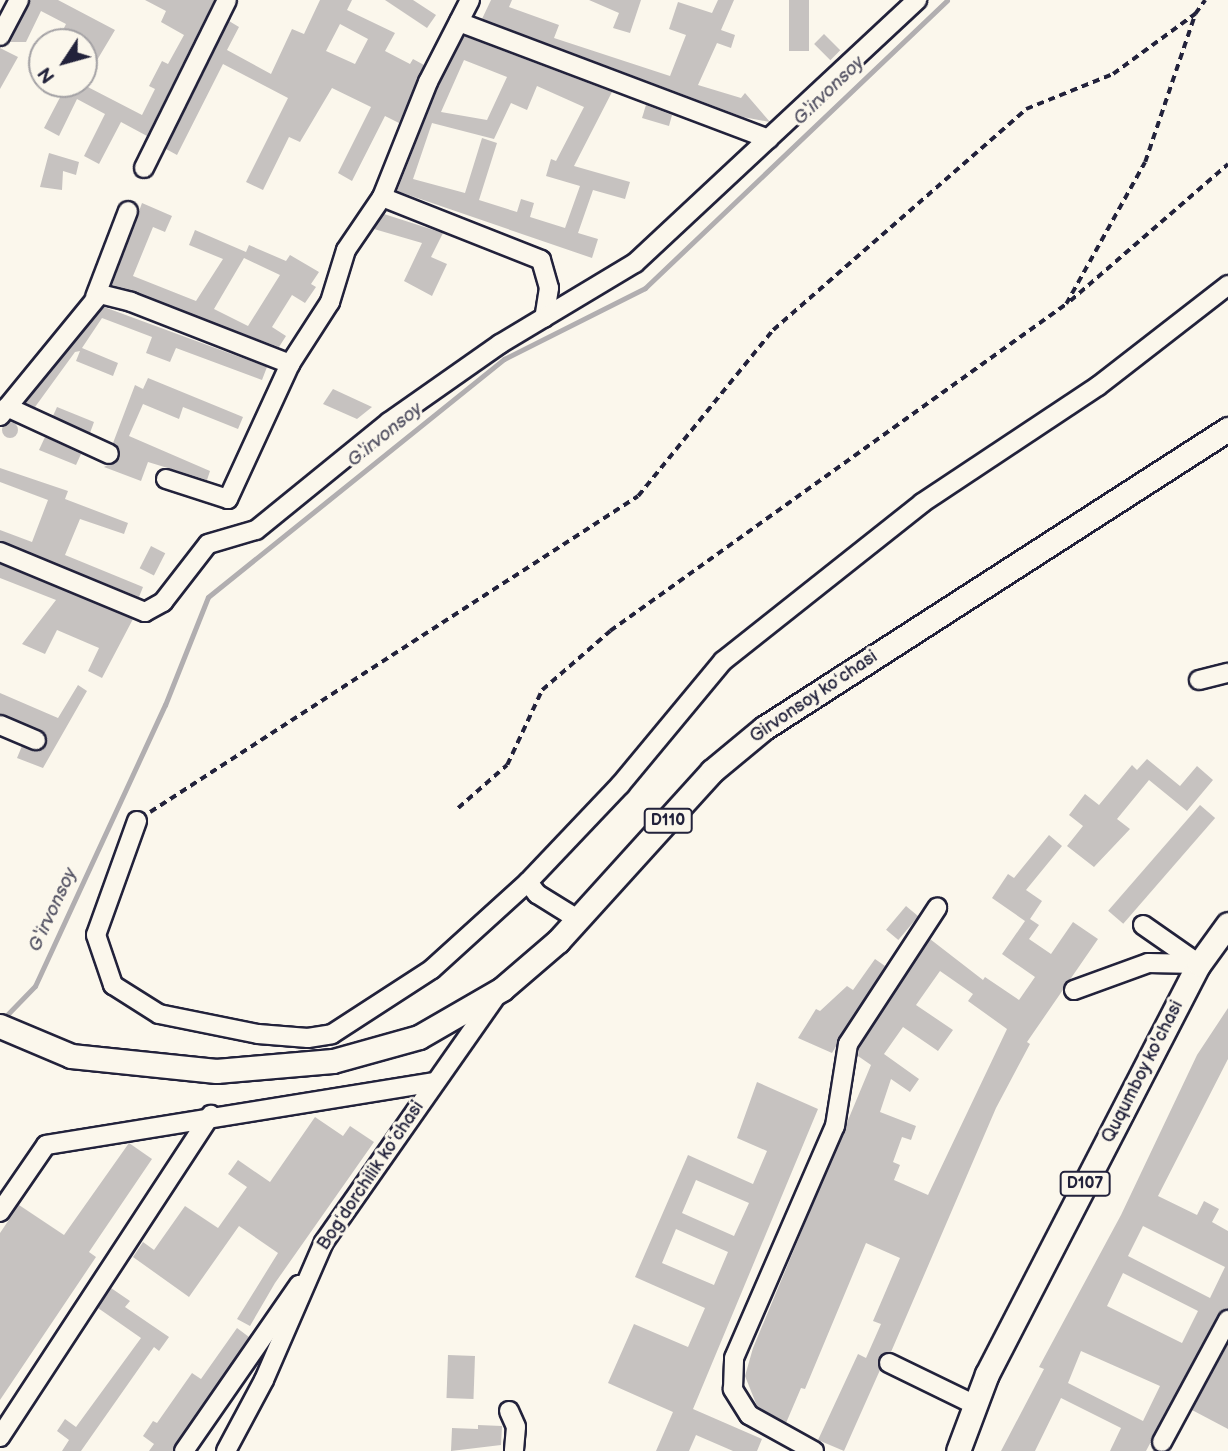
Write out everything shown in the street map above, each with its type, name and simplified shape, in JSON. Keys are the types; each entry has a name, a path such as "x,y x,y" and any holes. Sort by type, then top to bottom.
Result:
{"main road":[{"name":"Girvonsoy koʻchasi","path":"0,1026 71,1056 187,1070 304,1066 363,1055 419,1037 502,989 579,920 712,771 764,728 1228,429"},
{"name":"Ququmboy ko'chasi","path":"958,1451 987,1374 1199,964 1228,924"}],"street":[{"path":"0,36 19,0"},
{"path":"145,168 227,0"},
{"path":"166,478 228,499 290,364 330,302 346,250 383,197 428,82 470,0"},
{"path":"892,0 914,3"},
{"path":"0,552 145,612 180,585 208,544 256,530 389,422 544,318 635,263 914,3"},
{"path":"459,22 769,139"},
{"path":"383,197 541,260 549,288 544,318"},
{"path":"109,454 4,412 95,297 128,211"},
{"path":"136,821 96,935 113,985 159,1014 258,1034 308,1038 332,1034 432,968 528,882 620,785 723,661 922,503 1098,386 1228,285"},
{"path":"95,297 107,295 131,302 290,364"},
{"path":"1199,680 1228,673"},
{"path":"0,725 37,740"},
{"path":"528,882 537,894 579,920"},
{"path":"814,1451 749,1415 733,1389 734,1358 835,1126 848,1067 848,1044 937,908"},
{"path":"1143,925 1199,964"},
{"path":"1074,990 1148,964 1199,964"},
{"name":"Bogʻdorchilik koʻchasi","path":"226,1451 264,1380 324,1242 476,1019 502,989"},
{"path":"0,1212 46,1145 211,1115 435,1082"},
{"path":"0,1437 211,1115"},
{"path":"184,1451 313,1265"},
{"path":"1162,1442 1228,1321"},
{"path":"889,1363 977,1406"},
{"path":"509,1411 516,1427 514,1451"}],"path":[{"path":"1066,304 1145,162 1195,15 1205,0"},
{"path":"136,821 638,496 773,330 1026,109 1114,74 1195,15"},
{"path":"458,808 507,765 542,690 610,631 1066,304 1228,164"}],"building":[{"path":"30,0 58,0 115,30 98,59 98,28 64,28 66,24 41,11 33,28 28,28 26,42 10,42"},
{"path":"145,0 214,0 147,136 121,122 99,164 84,156 105,114 77,99 59,136 44,128 60,98 98,98 98,92 142,115 155,89 149,86 162,61 168,64 184,35 161,22 166,11"},
{"path":"320,0 352,0 347,10 395,33 385,51 410,64 413,59 424,65 399,123 385,116 352,181 338,173 371,107 332,88 300,142 289,137 263,190 246,182 288,98 223,64 177,155 166,149 229,21 239,27 227,50 271,74 292,29 304,34","holes":["340,24 368,39 355,64 326,51"]},
{"path":"385,0 413,0 436,15 427,28"},
{"path":"491,0 512,0 509,7 559,25 554,38 670,76 686,35 669,29 678,2 712,13 718,0 734,0 721,30 735,35 731,48 717,43 698,85 741,98 745,93 770,122 743,117 482,19"},
{"path":"589,0 641,0 630,33 613,28 619,13"},
{"path":"789,0 809,0 809,51 789,51"},
{"path":"824,34 840,50 830,60 814,44"},
{"path":"464,36 612,92 574,166 630,182 625,199 593,190 578,233 598,239 592,258 397,191 438,87","holes":["464,60 507,77 487,120 441,112","537,86 584,107 556,161 551,159 546,176 580,186 565,228 530,217 534,203 521,199 517,212 479,200 497,143 482,138 465,193 413,179 432,123 494,139 511,103 527,110"]},
{"path":"0,48 18,57 0,89"},
{"path":"646,105 672,115 669,126 642,118"},
{"path":"49,153 79,162 76,175 63,171 62,190 40,187"},
{"path":"142,203 172,216 165,232 153,227 133,276 196,301 223,259 189,245 195,230 246,252 249,245 286,261 290,255 319,272 311,284 316,287 305,303 292,295 272,327 286,336 279,347 112,285","holes":["244,258 280,275 248,326 214,309"]},
{"path":"384,214 443,233 431,257 447,264 432,296 404,281 422,243 374,229"},
{"path":"104,307 267,367 262,380 176,348 170,362 146,353 152,337 102,318 82,348 118,363 113,376 76,361 80,351 75,352 35,407 25,403"},
{"path":"148,378 243,417 238,429 183,407 179,419 143,404 129,436 210,471 207,480 148,462 141,481 104,467 119,459 119,448 113,443 135,385 143,389"},
{"path":"333,389 372,407 357,419 323,404"},
{"path":"57,407 94,422 90,433 53,416"},
{"path":"7,422 13,422 18,430 16,436 7,438 2,433 2,427"},
{"path":"45,437 81,454 76,465 39,450"},
{"path":"0,468 68,491 65,499 128,523 124,534 80,519 65,555 143,587 139,597 0,541 0,530 32,542 48,500 0,482"},
{"path":"151,546 165,553 154,576 140,568"},
{"path":"0,564 133,619 102,678 88,671 99,648 57,630 45,654 22,644 56,600 0,578"},
{"path":"78,685 87,691 43,768 17,758 22,746 42,749 47,738 40,730 0,714 0,693 58,718"},
{"path":"1147,759 1180,786 1197,766 1213,780 1187,811 1149,780 1117,819 1130,829 1094,867 1067,846 1083,826 1069,815 1085,794 1099,805 1132,765 1137,770"},
{"path":"1200,805 1215,818 1123,924 1108,911"},
{"path":"1049,835 1062,846 1026,890 1042,901 1030,919 1039,925 1029,939 1051,954 1073,922 1098,939 1027,1042 1030,1044 996,1108 891,1352 879,1359 880,1370 844,1451 818,1440 858,1354 866,1358 881,1324 873,1321 900,1258 866,1243 805,1389 801,1388 786,1423 757,1406 745,1376 753,1348 871,1065 858,1056 859,1048 930,939 983,980 985,977 1019,1000 1035,977 1002,954 1025,921 992,898 1008,874 1014,878","holes":["940,971 973,994 968,1001 1007,1029 928,1195 894,1180 900,1165 893,1162 902,1137 911,1140 916,1126 880,1112 891,1079 910,1092 919,1079 884,1054 903,1027 938,1051 953,1030 916,1005"]},
{"path":"906,906 918,916 898,940 886,930"},
{"path":"875,959 885,966 832,1053 798,1038 816,1009 820,1011 847,986 853,990"},
{"path":"1228,1008 1228,1059 1158,1196 1197,1215 1204,1201 1219,1209 1212,1222 1228,1231 1228,1309 1218,1315 1146,1451 1110,1451 1121,1428 1061,1398 1035,1451 1001,1451 1044,1369 1039,1367 1121,1215 1197,1055","holes":["1143,1226 1225,1267 1210,1298 1128,1256","1123,1273 1198,1311 1182,1343 1107,1306","1081,1351 1160,1386 1143,1421 1068,1383"]},
{"path":"757,1082 818,1109 693,1409 762,1439 757,1451 733,1451 696,1435 689,1451 656,1451 673,1412 608,1383 634,1324 688,1347 705,1308 635,1277 688,1155 753,1184 767,1151 737,1138","holes":["696,1180 749,1203 734,1236 682,1213","676,1229 728,1252 714,1285 662,1263"]},
{"path":"315,1117 343,1136 350,1126 374,1142 275,1283 250,1326 237,1319 278,1253 239,1226 189,1297 133,1257 143,1242 154,1250 185,1206 218,1228 247,1187 228,1174 238,1160 270,1182"},
{"path":"129,1143 152,1159 89,1252 96,1257 0,1400 0,1233 19,1205 64,1235"},
{"path":"111,1288 130,1301 125,1307 169,1337 159,1351 154,1347 81,1451 62,1451 69,1440 57,1431 65,1419 76,1427 141,1338 98,1308"},
{"path":"237,1328 249,1337 173,1451 149,1451 154,1444 143,1436 153,1421 157,1423 192,1373 201,1379"},
{"path":"1228,1344 1228,1429 1192,1410"},
{"path":"448,1355 475,1356 473,1399 446,1398"},
{"path":"478,1425 502,1426 501,1445 451,1451 452,1428 478,1429"}],"waterway":[{"name":"G‘irvonsoy","path":"2,1020 35,986 165,705 208,597 504,359 645,288 947,0"}]}
